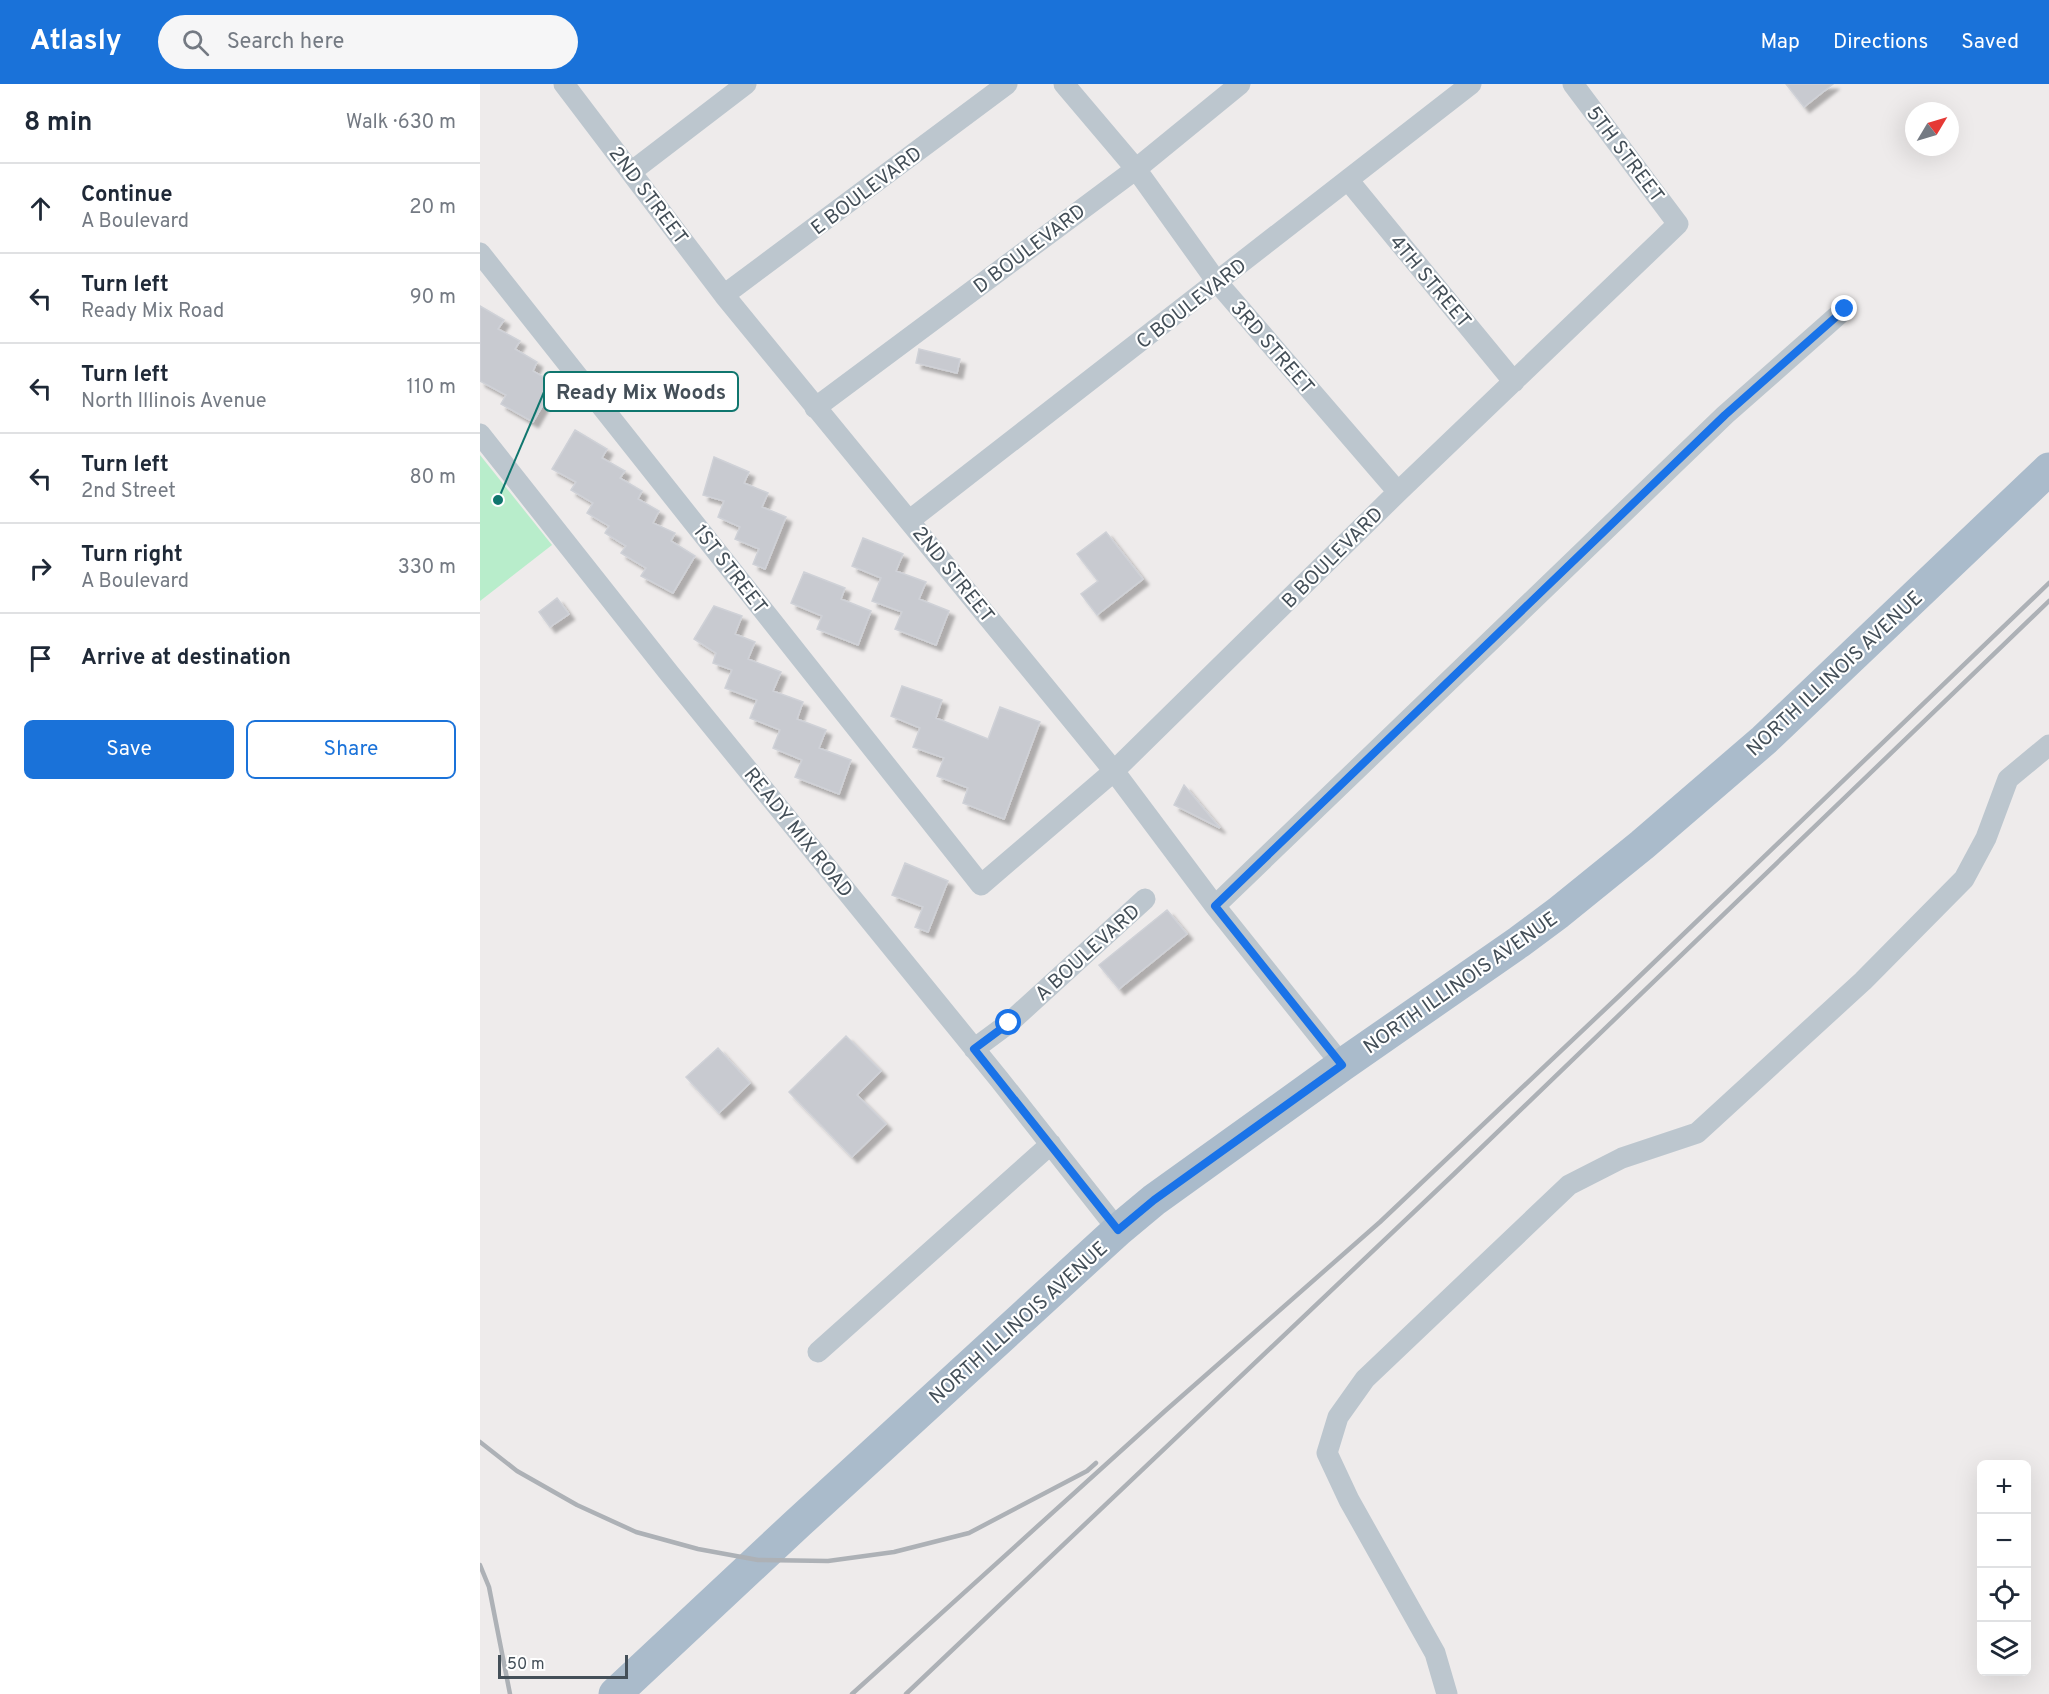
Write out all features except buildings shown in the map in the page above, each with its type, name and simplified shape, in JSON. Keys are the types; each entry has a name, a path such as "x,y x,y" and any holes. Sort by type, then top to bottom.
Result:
{"main road":[{"name":"NORTH ILLINOIS AVENUE","path":"615,1694 682,1629 1118,1230 1154,1200 1519,942 1642,845 1764,740 2049,469"}],"street":[{"name":"2ND STREET","path":"564,84 724,295 1114,771 1215,906 1342,1065"},
{"path":"631,172 746,84"},
{"name":"E BOULEVARD","path":"724,295 1007,84"},
{"name":"3RD STREET","path":"1064,84 1136,169 1217,282 1398,492"},
{"name":"D BOULEVARD","path":"815,408 1136,169 1240,84"},
{"name":"C BOULEVARD","path":"910,520 1471,84"},
{"name":"5TH STREET","path":"1573,84 1678,224"},
{"name":"4TH STREET","path":"1348,180 1514,382"},
{"name":"B BOULEVARD","path":"981,885 1114,771 1398,492 1678,224"},
{"name":"1ST STREET","path":"480,253 981,885"},
{"path":"1215,906 1725,415 1845,309"},
{"name":"READY MIX ROAD","path":"480,434 669,673 1051,1144 1118,1230"},
{"path":"1447,1694 1435,1653 1349,1500 1327,1453 1338,1418 1365,1379 1569,1185 1622,1158 1697,1133 1863,981 1964,879 1986,838 2008,779 2049,745"},
{"name":"A BOULEVARD","path":"974,1049 1009,1023 1145,899"},
{"path":"818,1352 1051,1144"}],"green space":[{"path":"480,455 552,545 480,601"}],"railway":[{"path":"852,1694 1165,1411 1380,1222 2049,583"},
{"path":"906,1694 1454,1174 2049,601"},
{"path":"480,1442 517,1471 577,1505 636,1532 698,1549 758,1560 828,1561 894,1552 969,1533 1087,1471 1096,1463"},
{"path":"480,1565 489,1587 510,1694"}],"place":[{"name":"Ready Mix Woods","path":"498,500"}],"route":[{"path":"1009,1023 974,1049 1118,1230 1154,1200 1342,1065 1215,906 1725,415 1845,309"}]}
